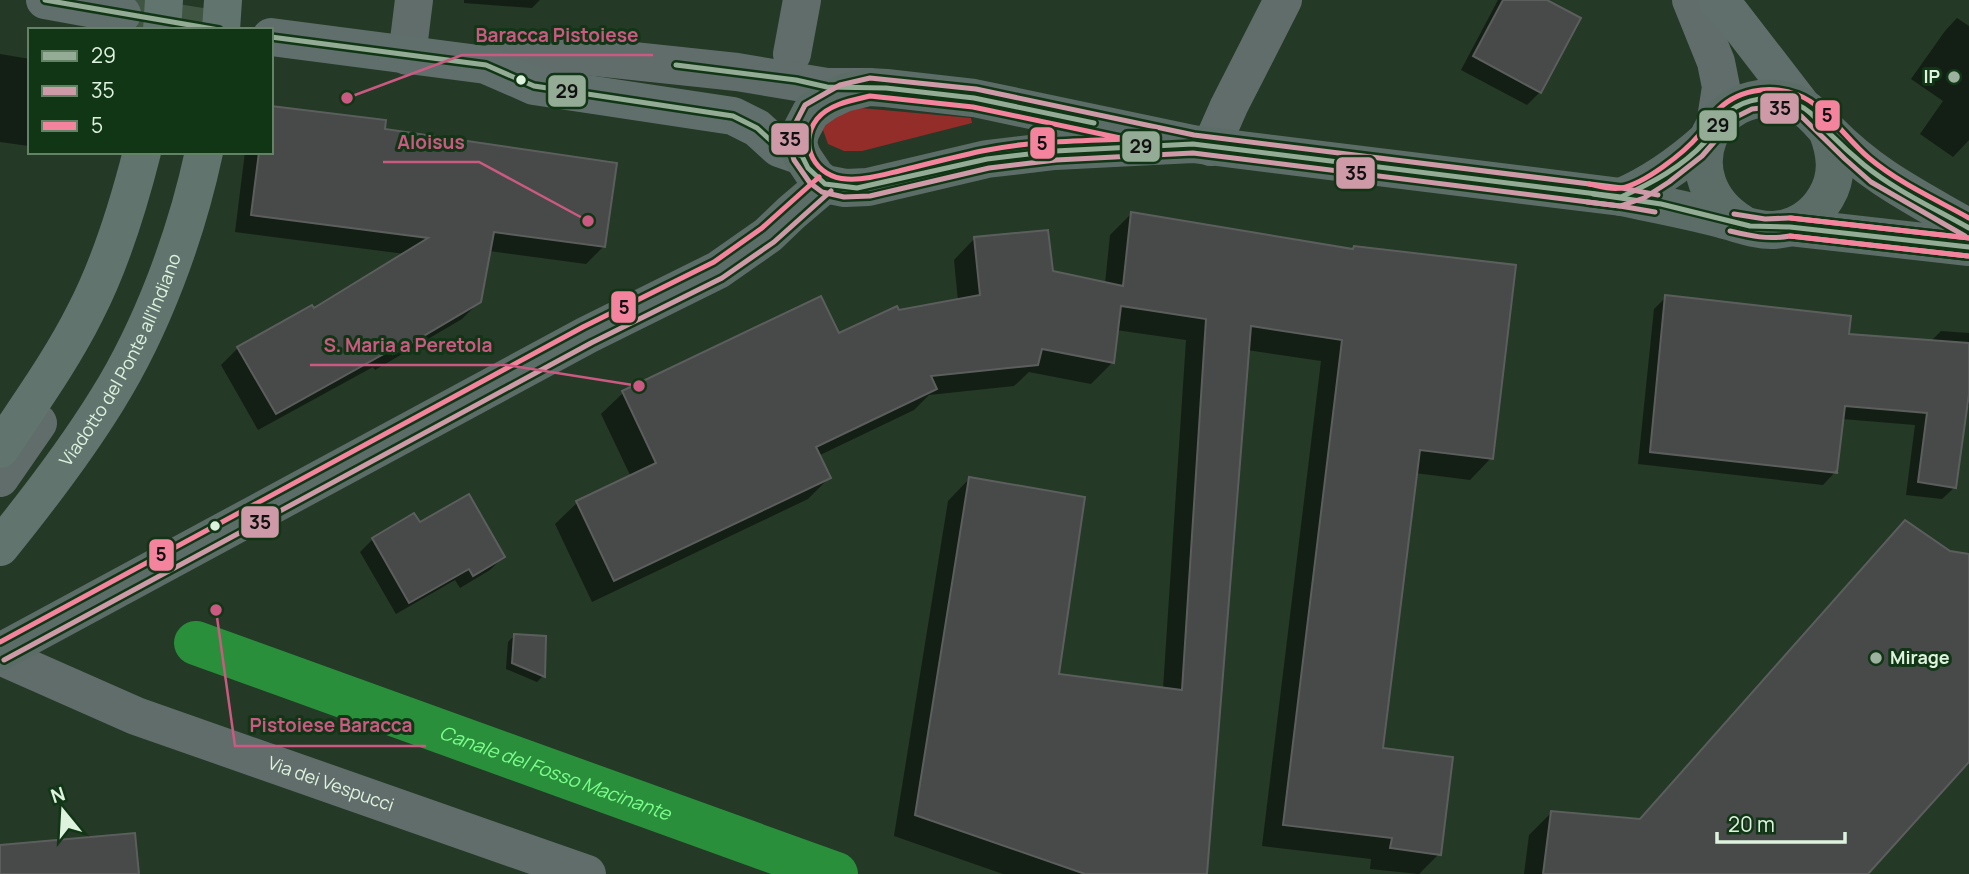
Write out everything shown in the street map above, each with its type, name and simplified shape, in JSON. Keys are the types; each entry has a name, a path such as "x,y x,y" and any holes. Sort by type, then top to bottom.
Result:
{"highway":[{"path":"221,28 223,0"},
{"path":"0,449 64,352 86,312 105,270 141,154"},
{"name":"Viadotto del Ponte all'Indiano","path":"0,547 49,485 122,374 150,317 188,215 203,154"}],"main road":[{"path":"1202,146 1055,151 987,159 868,187 845,188 814,170 798,144 800,133 811,112 844,93 869,87 974,98 1202,146 1621,197 1741,223 1757,229 1774,230 1805,220 1818,209 1834,179 1836,162 1833,146 1814,118"},
{"path":"1621,197 1663,176 1711,133 1726,114 1755,99 1773,99 1814,118 1878,176 1969,228"},
{"path":"1711,133 1704,173 1708,188 1721,209 1741,223"},
{"path":"0,654 587,335 718,270 768,235 814,170"},
{"path":"1790,227 1969,247"}],"street":[{"path":"45,0 122,14"},
{"path":"407,56 414,0"},
{"path":"792,54 802,0"},
{"path":"1202,146 1232,99 1283,0"},
{"path":"1691,0 1716,62 1721,87 1711,133"},
{"path":"1717,0 1814,118"},
{"path":"273,37 486,65 534,86 733,116 757,128 779,148 814,170"},
{"path":"486,65 539,51 737,72 827,87 869,87"},
{"path":"0,478 72,372 117,276 142,198 152,154"},
{"name":"Via dei Vespucci","path":"0,654 136,716 587,874"}],"shaded area":[{"path":"850,107 971,118 972,123 862,151 844,151 828,144 823,130 826,120"}],"building":[{"path":"1503,0 1547,0 1581,18 1541,93 1473,56"},
{"path":"273,106 386,120 385,129 617,163 605,247 494,232 481,302 393,354 391,350 276,414 237,347 312,305 314,308 428,238 251,215 259,154 273,154"},
{"path":"1131,212 1353,249 1354,246 1516,265 1493,459 1420,450 1383,748 1453,757 1441,855 1390,848 1392,838 1283,825 1342,340 1251,326 1207,874 1085,874 915,815 969,477 1085,497 1059,674 1182,690 1206,319 1121,306 1114,363 1042,349 1038,365 931,376 937,389 816,447 831,478 614,581 576,501 656,463 622,391 821,296 839,333 897,306 899,310 980,295 974,237 1048,230 1053,271 1123,286"},
{"path":"1665,295 1851,316 1849,334 1969,343 1969,394 1956,488 1918,482 1927,413 1845,406 1837,472 1835,471 1838,473 1650,452"},
{"path":"469,494 505,557 473,576 469,569 409,603 372,538 414,513 420,522"},
{"name":"Mirage","path":"1905,520 1950,551 1969,554 1969,762 1868,874 1543,874 1551,811 1640,819"},
{"path":"514,634 546,636 545,677 512,663"},
{"path":"135,833 139,874 0,874 0,845"}],"waterway":[{"name":"Canale del Fosso Macinante","path":"196,643 836,874"}],"tunnel":[{"path":"122,14 208,28"}],"transit line":[{"name":"29","path":"45,0 207,28"},
{"name":"29","path":"273,37 486,65 534,86 733,116 757,128 779,148 802,156 808,168 825,184 857,188 987,159 1055,151 1193,144 1621,197 1655,180 1687,159 1736,107 1759,99 1775,99 1803,108 1876,174 1969,228"},
{"name":"29","path":"676,65 796,80 827,87 886,88 974,98 1094,123"},
{"name":"35","path":"1655,212 1193,153 1056,160 989,168 870,196 844,197 822,192 810,183 794,160 789,143 792,130 805,105 840,85 870,78 976,89 1194,135 1622,188 1658,195"},
{"name":"5","path":"1589,184 1617,188 1641,181 1684,150 1723,105 1742,94 1776,90 1808,100 1881,167 1969,218"},
{"name":"5","path":"870,96 973,107 1125,139 1018,145 860,179 847,179 826,173 813,158 809,139 811,129 817,119 828,110 842,103 870,96"},
{"name":"35","path":"1587,202 1620,206 1644,198 1702,156 1736,117 1752,109 1771,107 1789,110 1801,116 1871,182 1965,236"},
{"name":"5","path":"0,642 583,327 714,262 762,228 819,177"},
{"name":"35","path":"4,660 591,343 722,278 774,242 831,191"},
{"name":"29","path":"1593,194 1661,204 1750,226 1790,227 1969,247"},
{"name":"35","path":"1734,214 1765,219 1789,218"},
{"name":"5","path":"1790,218 1969,238"},
{"name":"35","path":"1791,218 1969,238"},
{"name":"35","path":"1730,231 1760,237 1790,236 1968,256"},
{"name":"5","path":"1790,236 1968,256"}],"place":[{"name":"IP","path":"1954,77"},
{"name":"Baracca Pistoiese","path":"347,98"},
{"name":"Aloisus","path":"588,221"},
{"name":"S. Maria a Peretola","path":"639,386"},
{"name":"Pistoiese Baracca","path":"216,610"},
{"name":"Mirage","path":"1876,658"}]}
